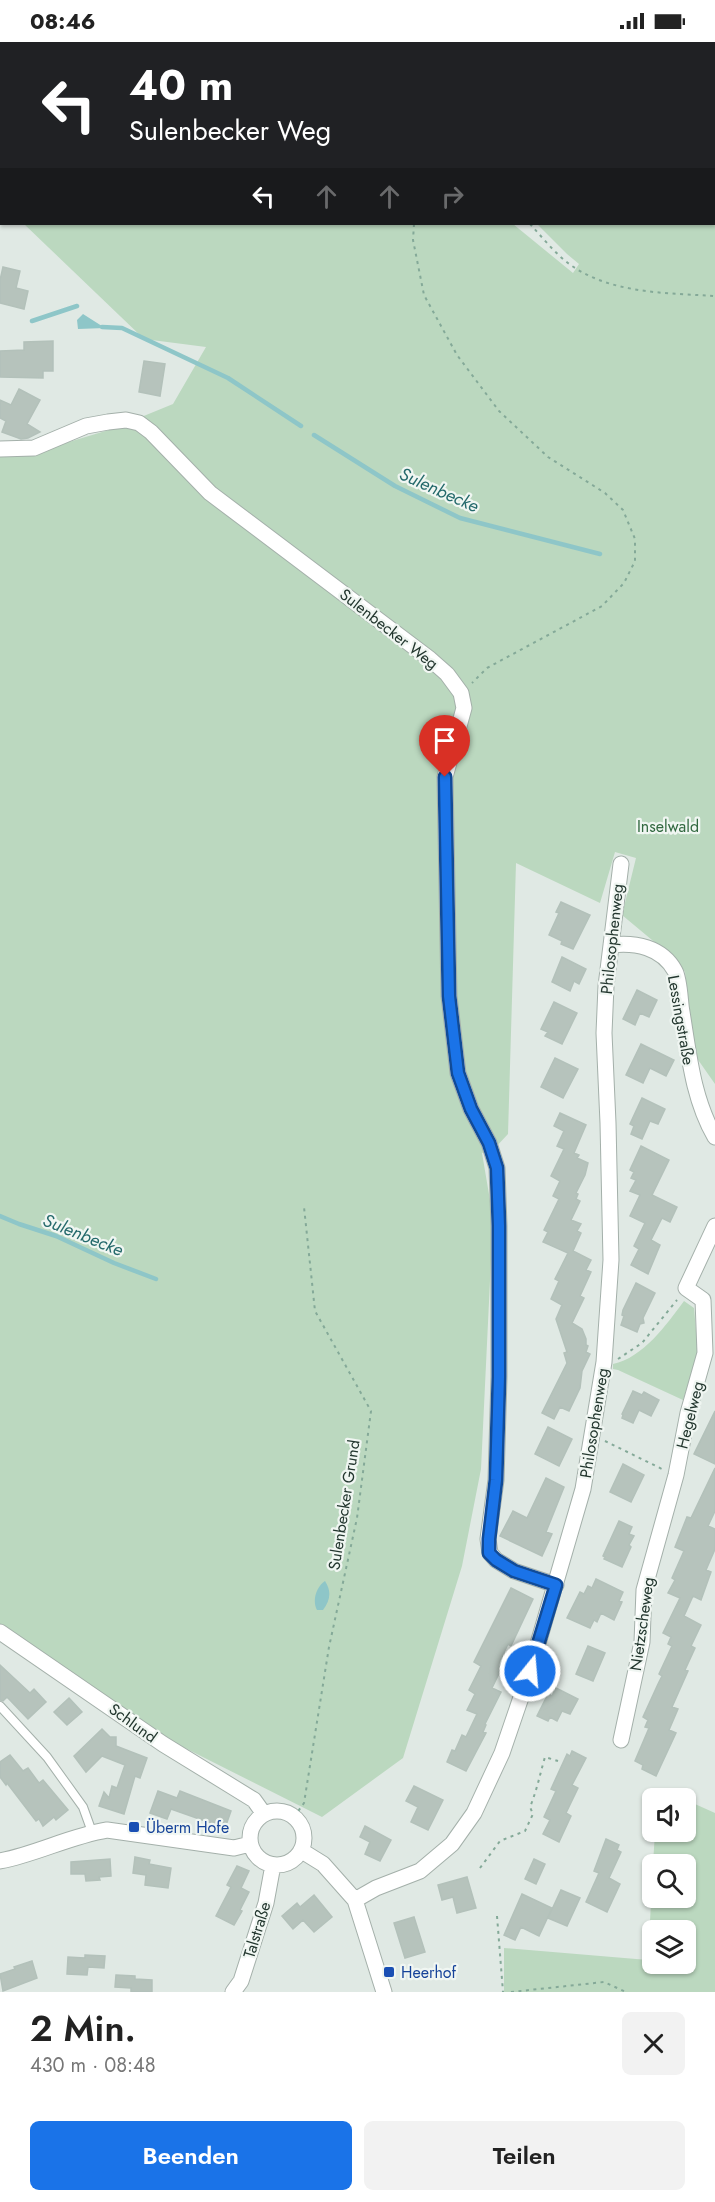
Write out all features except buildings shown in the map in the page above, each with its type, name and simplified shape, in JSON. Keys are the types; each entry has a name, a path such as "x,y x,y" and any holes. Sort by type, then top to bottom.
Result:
{"street":[{"name":"Sulenbecker Weg","path":"0,449 34,448 86,426 126,420 139,423 151,432 210,493 430,659 461,693"},
{"path":"461,693 464,708 461,725 445,777 449,996 458,1073 471,1109 489,1143 497,1168 499,1377 496,1480 489,1553 514,1571 556,1585"},
{"name":"Philosophenweg","path":"355,1900 420,1871 452,1844 474,1813 502,1753 556,1585 583,1489 604,1362 611,1260 604,1033 611,945 621,864"},
{"name":"Lessingstraße","path":"611,945 638,944 658,952 675,971 691,1072 704,1118 715,1137"},
{"path":"686,1288 715,1226"},
{"name":"Hegelweg","path":"676,1475 688,1413 705,1353 703,1300 686,1288"},
{"name":"Nietzscheweg","path":"621,1740 642,1642 644,1590 676,1475"},
{"name":"Schlund","path":"0,1632 163,1744 254,1800 264,1814"},
{"path":"277,1810 290,1813 294,1817 304,1829 305,1840 302,1851 295,1860 284,1865 263,1862 255,1854 250,1844 250,1833 255,1822 264,1814 277,1810"},
{"path":"0,1861 34,1853 92,1832 107,1830 234,1848 250,1844"},
{"path":"302,1851 323,1864 355,1900 384,1992"},
{"name":"Talstraße","path":"233,1992 241,1981 266,1903 273,1865"}],"lane":[{"path":"0,1706 48,1757 83,1807 92,1832"}],"path":[{"path":"414,225 413,240 424,295 457,355 500,411 548,457 605,494 623,510 635,539 635,561 624,583 602,606 488,668 461,693"},
{"path":"531,225 573,266 603,282 638,290 715,296"},
{"name":"Sulenbecker Grund","path":"294,1817 304,1803 329,1647 357,1518 371,1411 315,1311 304,1207"},
{"path":"604,1362 614,1362 642,1343 686,1288"},
{"path":"593,1435 676,1475"},
{"path":"480,1868 500,1841 525,1831 532,1814 530,1806 538,1789 538,1779 545,1757 558,1761"},
{"path":"497,1916 503,1992"},
{"path":"511,1992 604,1982 626,1992"}],"green space":[{"name":"Inselwald","path":"25,225 514,225 573,273 579,264 538,225 715,225 715,1084 694,1054 685,972 676,960 622,915 636,858 615,852 600,903 516,863 508,1134 494,1149 482,1153 493,1218 481,1469 462,1566 403,1758 322,1817 173,1742 0,1626 0,456 39,451 112,429 173,404 206,347 144,339"},
{"path":"684,1301 694,1308 698,1353 683,1400 613,1369 613,1364 624,1361 644,1347"},
{"path":"696,1804 715,1813 715,1992 504,1992 504,1948 642,1960 642,1974 696,1974 696,1920 650,1920 651,1908 696,1908 696,1854 654,1854 654,1842 696,1842"}],"water":[{"path":"83,314 105,328 78,329 77,320"},
{"path":"325,1581 329,1589 329,1599 323,1610 317,1610 316,1594"}],"waterway":[{"name":"Sulenbecke","path":"32,321 77,306"},
{"name":"Sulenbecke","path":"102,327 122,328 228,378 301,426"},
{"name":"Sulenbecke","path":"314,435 395,486 460,518 600,554"},
{"name":"Sulenbecke","path":"0,1216 56,1236 114,1263 156,1279"}],"place":[{"name":"Überm Hofe","path":"134,1827"},
{"name":"Heerhof","path":"389,1972"}],"route":[{"path":"445,777 449,996 458,1073 471,1109 489,1143 497,1168 499,1377 496,1480 489,1553 514,1571 556,1585 530,1671"}]}
